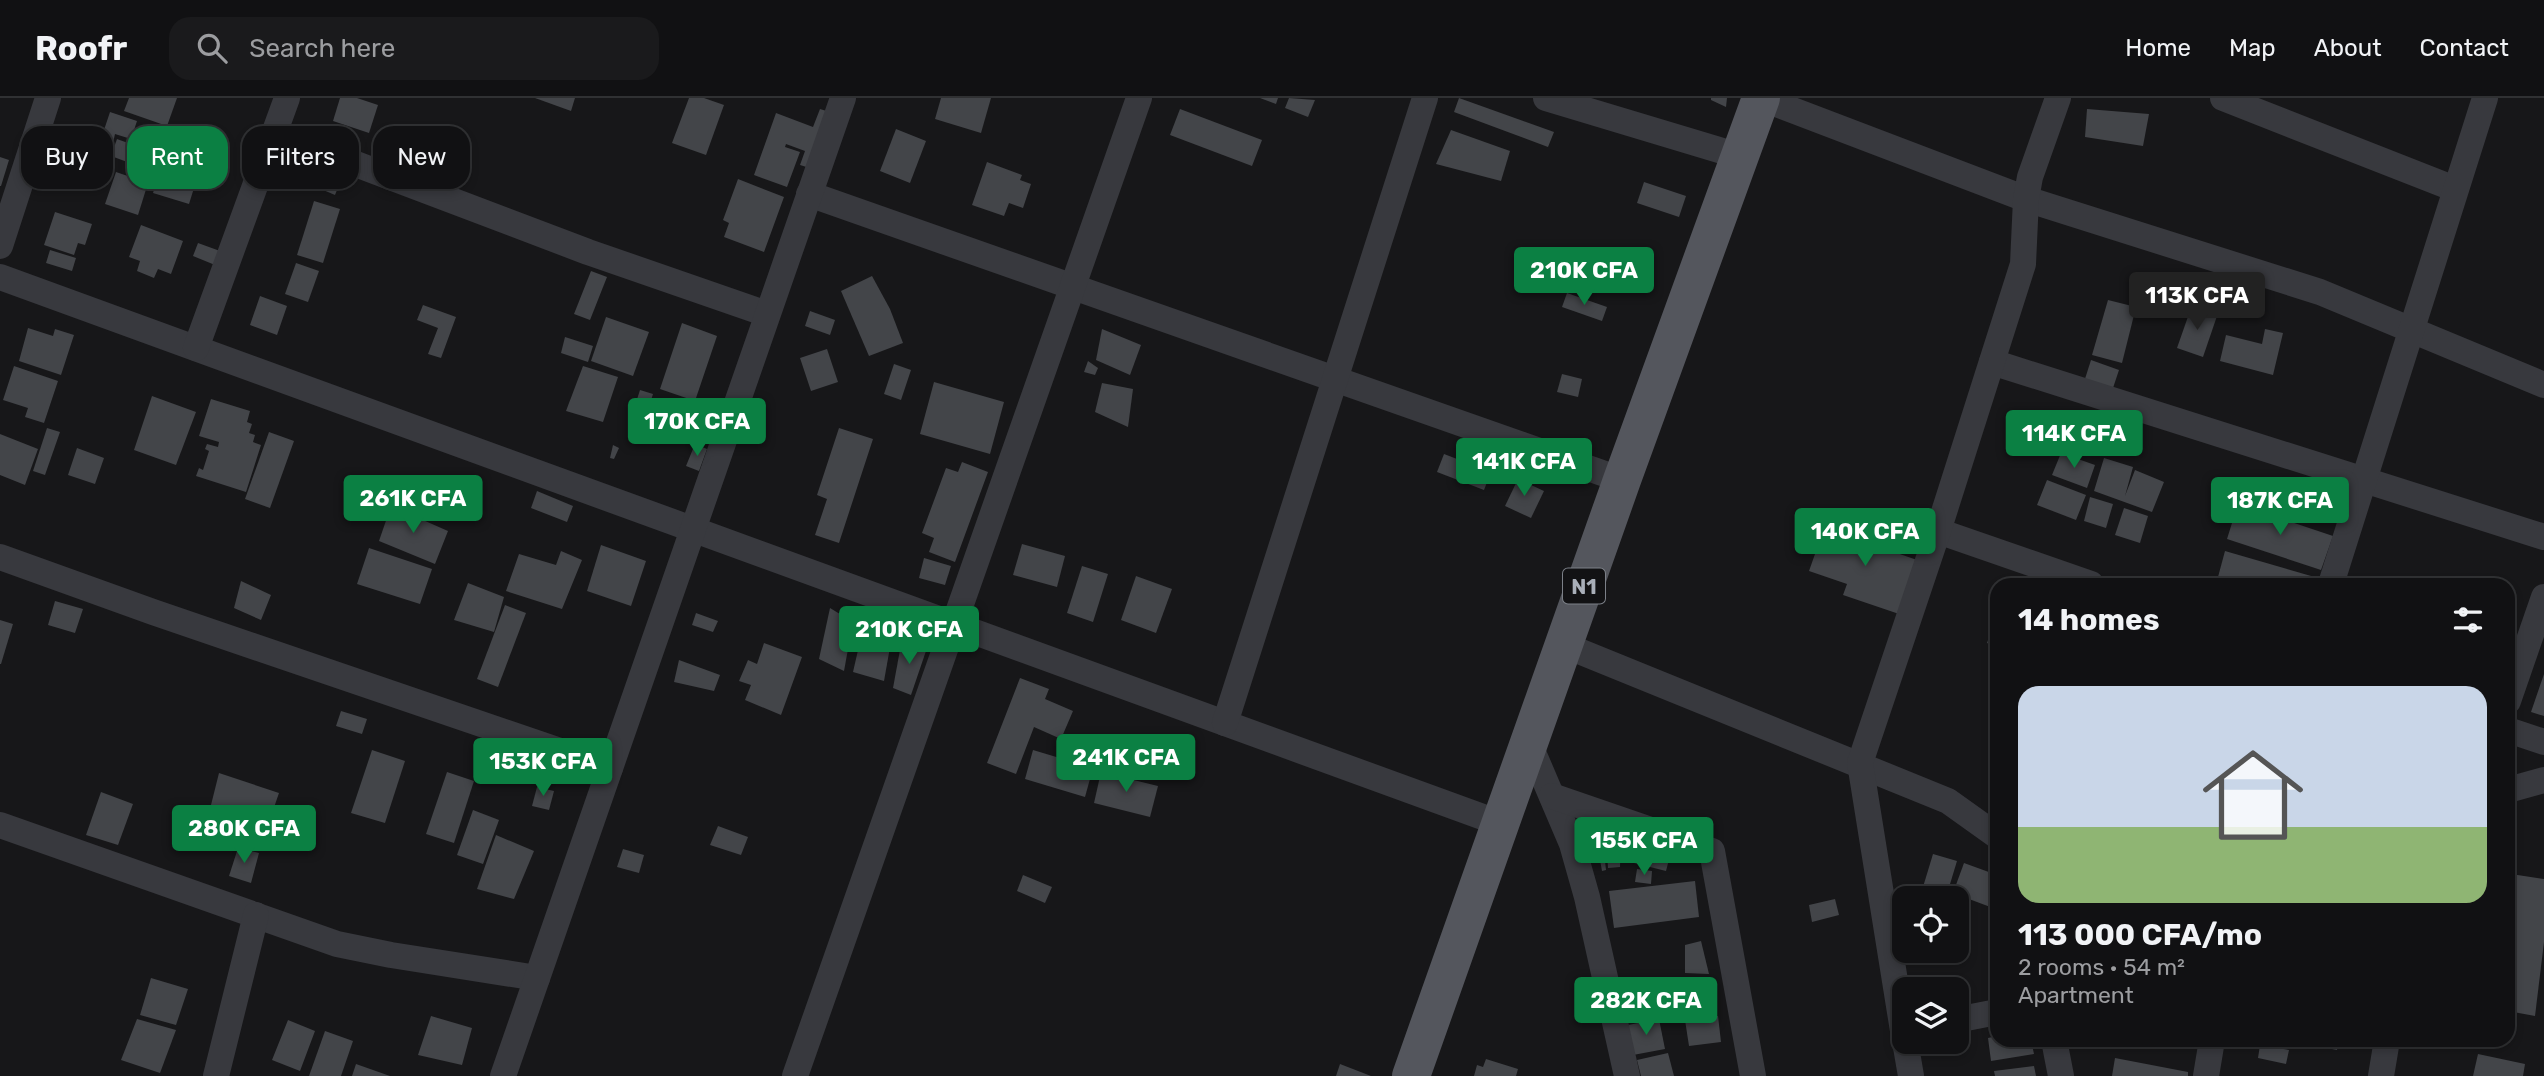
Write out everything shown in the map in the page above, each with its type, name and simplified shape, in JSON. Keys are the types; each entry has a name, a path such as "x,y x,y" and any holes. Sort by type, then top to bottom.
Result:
{"main road":[{"name":"N1","path":"1411,1076 1563,645 1761,98"}],"street":[{"path":"0,246 48,98"},
{"path":"277,126 287,98"},
{"path":"503,1076 843,98"},
{"path":"795,1076 1139,98"},
{"path":"1225,723 1425,98"},
{"path":"1546,98 1739,156"},
{"path":"1761,98 2026,199 2320,292 2544,385"},
{"path":"1895,977 1860,763 1938,531 2023,264 2026,199 2030,177 2058,98"},
{"path":"2222,98 2455,189"},
{"path":"2333,578 2484,98"},
{"path":"359,165 588,252 768,314"},
{"path":"196,348 254,189"},
{"path":"809,194 1622,481"},
{"path":"0,277 1502,824"},
{"path":"1992,362 2544,537"},
{"path":"1938,531 2074,578"},
{"path":"0,557 610,768"},
{"path":"2515,681 2544,597"},
{"path":"1563,645 1860,763 1948,801 1990,831"},
{"path":"2515,732 2544,742"},
{"path":"1529,743 1572,844 1587,897 1627,1076"},
{"path":"2515,788 2544,780"},
{"path":"1552,796 1712,851 1753,1076"},
{"path":"0,825 337,944 365,951 537,978"},
{"path":"216,1076 256,915"},
{"path":"1969,1017 1990,1013"},
{"path":"2055,1047 2061,1076"},
{"path":"2206,1076 2211,1047"},
{"path":"2381,1076 2386,1047"},
{"path":"1907,1054 1911,1076"}],"building":[{"path":"129,98 177,98 167,126 124,111"},
{"path":"340,98 357,98 378,105 369,133 359,130 359,126 333,121"},
{"path":"535,98 575,98 571,111"},
{"path":"689,98 704,98 724,105 706,155 672,143"},
{"path":"941,98 991,98 981,133 935,119"},
{"path":"1260,98 1278,98 1276,104"},
{"path":"1289,98 1315,100 1308,117 1285,108"},
{"path":"1459,98 1554,132 1548,147 1454,112"},
{"path":"1727,98 1726,107 1711,100"},
{"path":"820,109 833,113 813,169 800,165 805,151 786,144 785,147 800,152 787,187 754,175 776,113 813,127"},
{"path":"1180,109 1262,140 1252,166 1170,135"},
{"path":"2087,109 2149,114 2143,146 2085,137"},
{"path":"110,112 137,121 135,126 127,126 127,138 115,134 113,143 113,126 105,126"},
{"path":"896,129 926,141 910,183 880,171"},
{"path":"1451,130 1510,151 1501,181 1436,164"},
{"path":"117,139 127,143 127,162 113,157"},
{"path":"0,157 9,160 1,186 0,186"},
{"path":"987,162 1022,175 1020,180 1031,184 1023,208 1009,203 1004,216 972,205"},
{"path":"116,172 127,176 127,189 146,189 138,215 105,204 110,189 113,189"},
{"path":"738,179 784,197 764,252 724,237 729,223 723,220"},
{"path":"1644,182 1686,196 1679,217 1637,203"},
{"path":"154,189 194,189 189,204 153,193"},
{"path":"321,189 337,189 335,195"},
{"path":"314,201 340,209 323,263 297,255"},
{"path":"55,212 92,224 85,245 78,243 74,255 44,245"},
{"path":"141,225 183,241 171,274 158,269 154,278 137,271 140,261 129,257"},
{"path":"198,243 220,251 215,265 193,256"},
{"path":"50,250 76,258 72,271 46,263"},
{"path":"296,263 319,271 308,302 285,294"},
{"path":"591,271 607,277 590,320 574,314"},
{"path":"872,276 890,309 903,343 869,356 841,291"},
{"path":"1567,293 1607,307 1602,321 1562,307"},
{"path":"260,296 287,306 277,335 250,325"},
{"path":"2108,300 2136,307 2122,363 2092,355"},
{"path":"423,305 456,317 441,358 428,354 438,328 417,320"},
{"path":"2191,308 2217,316 2203,357 2177,348"},
{"path":"810,311 835,320 830,335 805,326"},
{"path":"606,317 649,332 633,376 591,361"},
{"path":"682,323 717,336 695,401 660,389"},
{"path":"28,328 53,336 55,329 74,335 61,375 19,361"},
{"path":"1102,329 1141,345 1130,375 1096,360"},
{"path":"2265,329 2283,333 2273,375 2220,361 2226,335 2262,344"},
{"path":"565,337 593,346 588,362 561,353"},
{"path":"827,349 838,382 811,391 800,358"},
{"path":"2091,360 2119,370 2112,391 2084,382"},
{"path":"1088,361 1098,368 1095,375 1084,372"},
{"path":"894,364 911,370 901,400 884,394"},
{"path":"14,366 58,381 44,423 25,417 28,408 3,400"},
{"path":"583,366 618,377 603,422 566,411"},
{"path":"1562,374 1582,379 1578,397 1557,392"},
{"path":"934,382 1004,402 990,454 920,434"},
{"path":"1102,383 1133,389 1128,427 1095,412"},
{"path":"640,390 653,394 645,419 632,415"},
{"path":"152,396 196,412 176,465 134,450"},
{"path":"211,399 250,411 247,422 252,424 249,433 255,435 253,442 261,445 246,492 196,476 199,468 203,470 209,451 205,449 207,444 218,447 219,442 199,436"},
{"path":"47,428 60,432 45,475 33,471"},
{"path":"839,428 873,439 839,543 815,535 827,499 817,495"},
{"path":"269,432 294,441 270,508 245,499"},
{"path":"0,434 38,449 25,485 0,475"},
{"path":"695,444 707,449 699,471 686,466"},
{"path":"613,445 619,448 614,459 610,458"},
{"path":"77,448 104,458 95,484 68,475"},
{"path":"2061,453 2095,465 2087,488 2052,475"},
{"path":"1444,454 1491,472 1484,490 1437,472"},
{"path":"2104,458 2133,467 2125,496 2135,470 2164,482 2152,512 2094,491"},
{"path":"962,462 988,472 955,562 929,552 934,538 922,533 946,468 958,472"},
{"path":"1518,479 1544,491 1531,518 1505,506"},
{"path":"2047,480 2086,495 2076,520 2037,505"},
{"path":"537,491 573,506 567,522 531,508"},
{"path":"2090,497 2113,504 2106,528 2084,521"},
{"path":"2238,504 2333,536 2321,570 2227,539"},
{"path":"391,506 448,531 435,564 379,541"},
{"path":"2124,508 2148,516 2140,543 2115,535"},
{"path":"1827,520 1864,532 1862,541 1920,561 1902,615 1843,595 1847,584 1809,571"},
{"path":"1022,544 1065,556 1057,587 1013,575"},
{"path":"601,545 646,561 631,606 587,591"},
{"path":"369,548 432,569 420,604 357,584"},
{"path":"561,551 582,560 562,609 506,591 519,554 556,565"},
{"path":"2225,551 2318,578 2222,578 2218,577"},
{"path":"924,558 951,566 945,585 919,578"},
{"path":"1082,566 1108,574 1093,622 1067,613"},
{"path":"1136,576 1172,589 1156,633 1121,620"},
{"path":"241,581 271,595 261,620 234,608"},
{"path":"468,583 504,597 494,632 454,620"},
{"path":"55,601 83,609 75,633 48,625"},
{"path":"505,605 526,613 498,687 477,679"},
{"path":"830,608 853,622 844,671 819,659"},
{"path":"696,613 718,621 713,632 692,625"},
{"path":"0,620 13,624 1,664 0,664"},
{"path":"864,624 892,636 884,681 853,672"},
{"path":"902,639 927,648 911,695 893,688"},
{"path":"764,643 802,657 781,715 745,700 751,685 739,681 748,660 757,664"},
{"path":"679,660 720,675 714,691 674,682"},
{"path":"2544,674 2544,716 2531,712"},
{"path":"1020,678 1049,689 1045,699 1073,711 1061,739 1034,727 1016,774 987,763"},
{"path":"341,711 367,719 362,734 336,726"},
{"path":"372,750 405,761 385,823 351,813"},
{"path":"1033,750 1093,768 1085,797 1025,779"},
{"path":"447,772 474,781 454,843 426,834"},
{"path":"1101,772 1158,786 1150,817 1094,803"},
{"path":"219,773 279,793 269,822 211,805"},
{"path":"537,787 554,791 549,810 532,806"},
{"path":"101,792 133,804 118,845 86,835"},
{"path":"473,810 499,820 483,864 457,855"},
{"path":"718,826 748,837 741,855 710,845"},
{"path":"496,835 534,851 514,899 477,889"},
{"path":"1604,838 1607,860 1606,870 1602,871 1600,860 1595,861 1592,840"},
{"path":"1606,838 1621,840 1620,867 1608,868"},
{"path":"1623,840 1671,852 1666,871 1622,860"},
{"path":"238,848 259,853 251,883 229,876"},
{"path":"623,849 644,855 639,873 617,867"},
{"path":"1933,854 1957,861 1949,886 1923,886"},
{"path":"1964,863 1990,872 1990,907 1969,899 1969,886 1956,886"},
{"path":"1637,869 1652,871 1651,884 1635,882"},
{"path":"1023,875 1052,887 1045,903 1017,891"},
{"path":"2515,875 2544,879 2544,942 2535,1016 2515,1012"},
{"path":"1695,881 1699,917 1614,928 1609,891"},
{"path":"1835,899 1839,915 1812,922 1809,905"},
{"path":"1701,941 1709,974 1685,973 1685,945"},
{"path":"151,978 188,989 176,1025 140,1015"},
{"path":"431,1016 472,1028 462,1065 418,1055"},
{"path":"1718,1016 1721,1042 1689,1046 1685,1020"},
{"path":"137,1019 176,1030 160,1073 121,1060"},
{"path":"1659,1019 1665,1049 1633,1055 1628,1025"},
{"path":"288,1020 315,1031 300,1071 272,1060"},
{"path":"325,1031 353,1041 341,1076 309,1076"},
{"path":"1988,1038 1990,1047 2032,1047 2034,1054 1991,1061"},
{"path":"2260,1047 2289,1050 2286,1064 2258,1058"},
{"path":"1668,1053 1674,1076 1641,1076 1637,1060"},
{"path":"2478,1054 2525,1064 2523,1076 2473,1076"},
{"path":"2115,1058 2188,1072 2188,1076 2112,1076"},
{"path":"1486,1059 1518,1069 1516,1076 1474,1076 1477,1065 1483,1067"},
{"path":"356,1064 390,1076 352,1076"},
{"path":"1340,1064 1371,1076 1336,1076"},
{"path":"2034,1066 2036,1076 1995,1076 1994,1071"}]}
